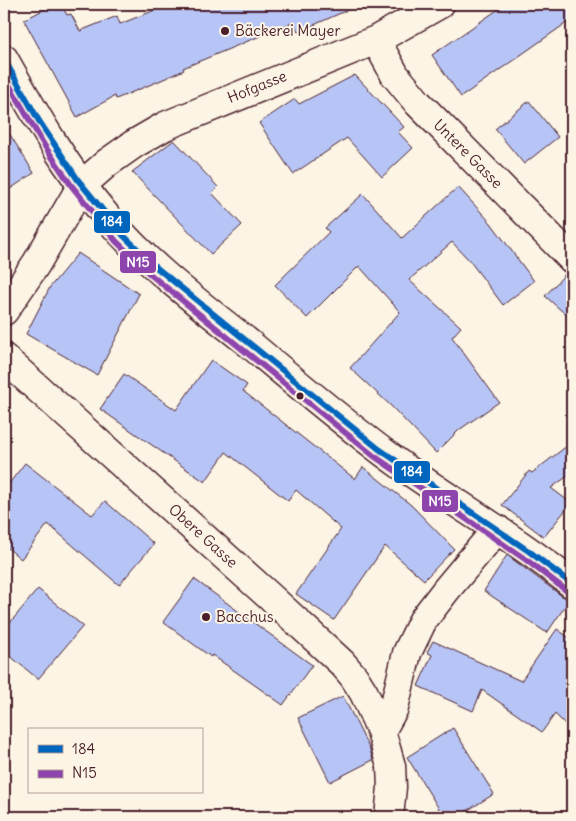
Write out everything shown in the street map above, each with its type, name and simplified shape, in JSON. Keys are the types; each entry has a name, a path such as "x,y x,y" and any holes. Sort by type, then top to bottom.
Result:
{"street":[{"name":"Hofgasse","path":"4,311 36,264 82,185 107,163 165,126 376,40 440,4"},
{"name":"Untere Gasse","path":"376,40 395,75 418,103 572,259"},
{"path":"4,59 50,138 82,185 130,242 213,315 398,463 497,529 568,573"},
{"name":"Obere Gasse","path":"4,358 342,663 354,677 381,731 392,766 389,817"},
{"path":"381,731 394,708 406,653 423,620 497,529"}],"building":[{"path":"54,4 61,4 67,15 71,14 80,31 117,16 120,24 170,4 361,4 298,32 294,22 183,68 184,70 116,99 115,96 77,117 24,20"},
{"path":"506,4 572,4 572,19 461,97 432,55"},
{"path":"355,75 404,127 398,132 413,148 382,177 347,138 293,174 259,123 295,99 299,104"},
{"path":"529,101 558,137 524,164 495,129"},
{"path":"4,125 34,173 4,193"},
{"path":"174,140 218,187 212,193 242,225 211,254 132,172"},
{"path":"458,187 491,223 534,281 503,305 469,260 452,242 409,280 461,327 452,337 499,402 459,430 436,453 390,405 350,368 400,312 359,266 307,318 275,285 329,232 325,228 363,194 402,238"},
{"path":"78,253 139,294 97,375 26,334 50,287"},
{"path":"566,273 572,274 572,320 545,296"},
{"path":"211,360 247,385 243,391 355,479 363,467 411,505 454,549 424,580 385,546 334,620 296,594 341,529 296,490 288,501 226,452 205,482 100,409 124,374 176,410"},
{"path":"572,442 572,473 551,488 571,503 544,537 502,505 529,471 532,473"},
{"path":"25,463 92,515 105,501 154,544 119,585 48,524 21,559 4,545 4,490"},
{"path":"507,555 562,596 570,599 547,633 484,591"},
{"path":"194,579 312,665 283,705 163,622"},
{"path":"38,589 83,626 38,679 4,651 4,630"},
{"path":"557,629 572,640 572,731 555,714 542,732 482,690 473,711 418,686 432,655 427,652 433,641 521,681"},
{"path":"343,696 370,750 373,760 330,782 298,718"},
{"path":"453,728 494,794 457,817 444,817 407,757"}],"transit line":[{"name":"184","path":"4,59 39,121 78,180 123,235 157,268 379,449 530,552 572,584"},
{"name":"N15","path":"4,76 44,145 71,185 116,241 151,275 374,456 525,559 567,591"}],"place":[{"name":"Bäckerei Mayer","path":"225,31"},
{"name":"Bacchus","path":"206,617"}]}
